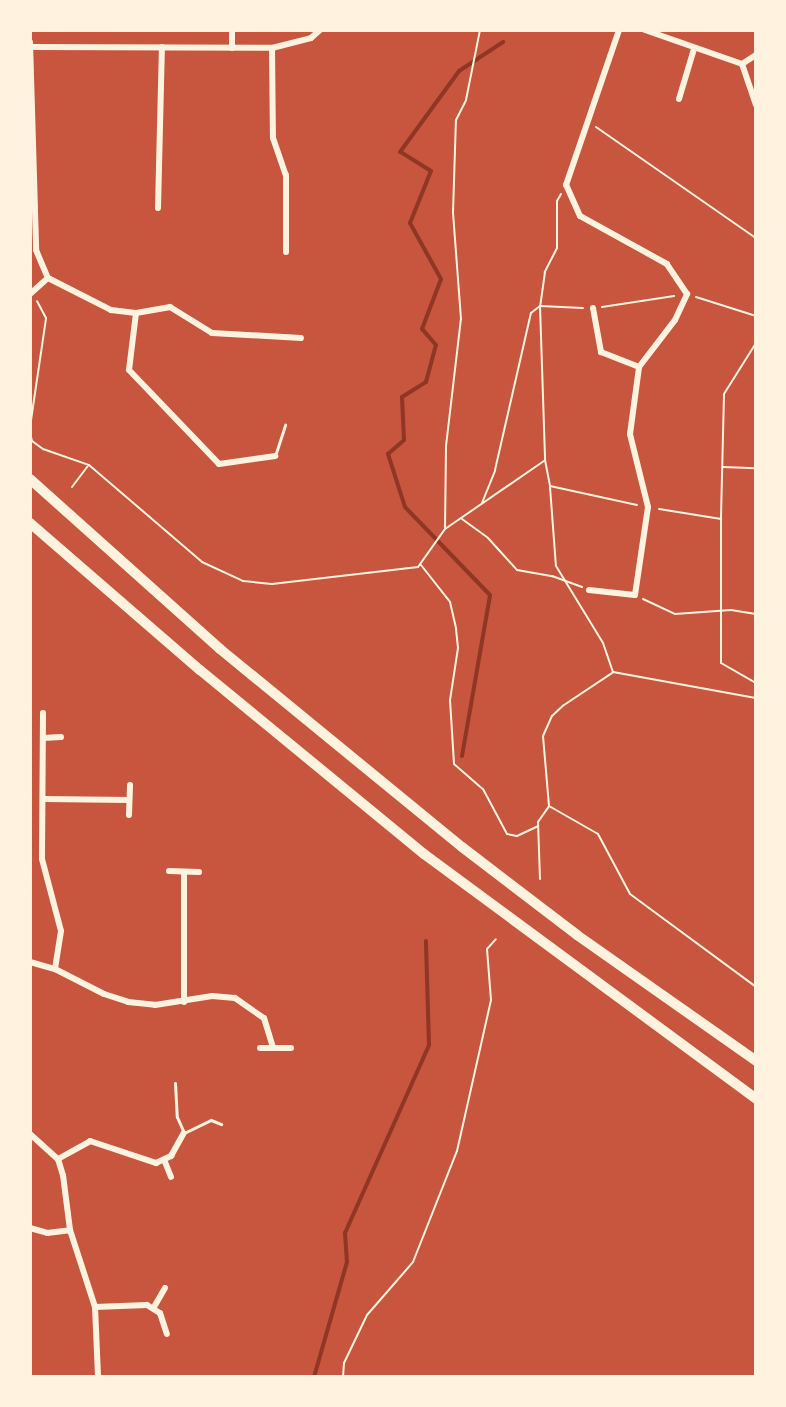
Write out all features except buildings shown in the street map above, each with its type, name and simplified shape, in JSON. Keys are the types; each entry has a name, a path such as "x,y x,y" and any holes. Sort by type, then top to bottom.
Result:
{"highway":[{"path":"30,479 220,649 412,807 577,935 756,1061"},
{"path":"30,523 200,670 424,854 756,1099"}],"street":[{"path":"232,30 232,48"},
{"path":"301,338 212,333 170,307 136,313 111,310 48,278 36,250 30,45 272,48 311,38 320,30"},
{"path":"589,590 635,595 648,507 630,434 639,367 675,320 687,294 667,264 580,216 566,185 619,30"},
{"path":"645,30 742,64"},
{"path":"158,208 162,47"},
{"path":"272,48 273,138 286,175 286,252"},
{"path":"679,99 694,49"},
{"path":"742,64 756,55"},
{"path":"742,64 756,105"},
{"path":"32,293 48,278"},
{"path":"593,308 601,352 639,367"},
{"path":"136,313 129,370 219,464 275,456"},
{"path":"43,713 42,859 61,931 55,969"},
{"path":"43,738 61,737"},
{"path":"129,815 130,785"},
{"path":"43,799 129,800"},
{"path":"169,871 199,872"},
{"path":"184,872 184,1002"},
{"path":"30,962 55,969 104,994 128,1002 155,1005 223,995 246,1003 264,1018 273,1048"},
{"path":"260,1048 291,1048"},
{"path":"165,1162 184,1133"},
{"path":"30,1134 58,1159 70,1230 95,1307 98,1377"},
{"path":"58,1159 90,1141 146,1163 165,1162"},
{"path":"165,1162 171,1177"},
{"path":"30,1228 47,1233 70,1230"},
{"path":"154,1307 165,1288"},
{"path":"95,1307 154,1307"},
{"path":"154,1307 167,1334"}],"lane":[{"path":"275,456 285,425"},
{"path":"175,1083 177,1117 184,1133 211,1120 221,1124"}],"path":[{"path":"445,529 446,446 461,319 453,213 456,120 474,70 480,30"},
{"path":"586,123 604,131 756,238"},
{"path":"566,185 557,201 557,248 545,272 540,306 545,460 556,566 603,643 613,672"},
{"path":"30,427 46,318 32,293"},
{"path":"482,503 502,443 525,331 531,313 540,306 593,308 687,294 756,316"},
{"path":"756,343 724,394 721,519 721,663 756,683"},
{"path":"752,348 756,351"},
{"path":"30,433 32,441 43,449 89,465 202,562 243,581 272,584 419,566 445,529 545,460"},
{"path":"72,487 89,465"},
{"path":"722,467 756,468"},
{"path":"550,486 721,519"},
{"path":"462,519 488,538 517,570 563,579 589,590"},
{"path":"419,566 450,602 456,629 458,648 450,700 454,764 483,789 507,834 517,836 538,826"},
{"path":"635,595 675,614 756,614"},
{"path":"540,879 538,826 549,806 543,736 564,705 613,672 756,698"},
{"path":"549,806 598,834 630,894 756,987"},
{"path":"343,1377 344,1363 367,1315 384,1291 413,1262 457,1151 491,1000 487,949 496,939"}],"waterway":[{"path":"462,756 490,595 405,507 388,454 404,440 402,397 426,382 436,345 422,329 441,279 410,223 431,171 400,152 459,71 503,42"},
{"path":"314,1377 347,1262 345,1233 429,1045 426,941"}]}
